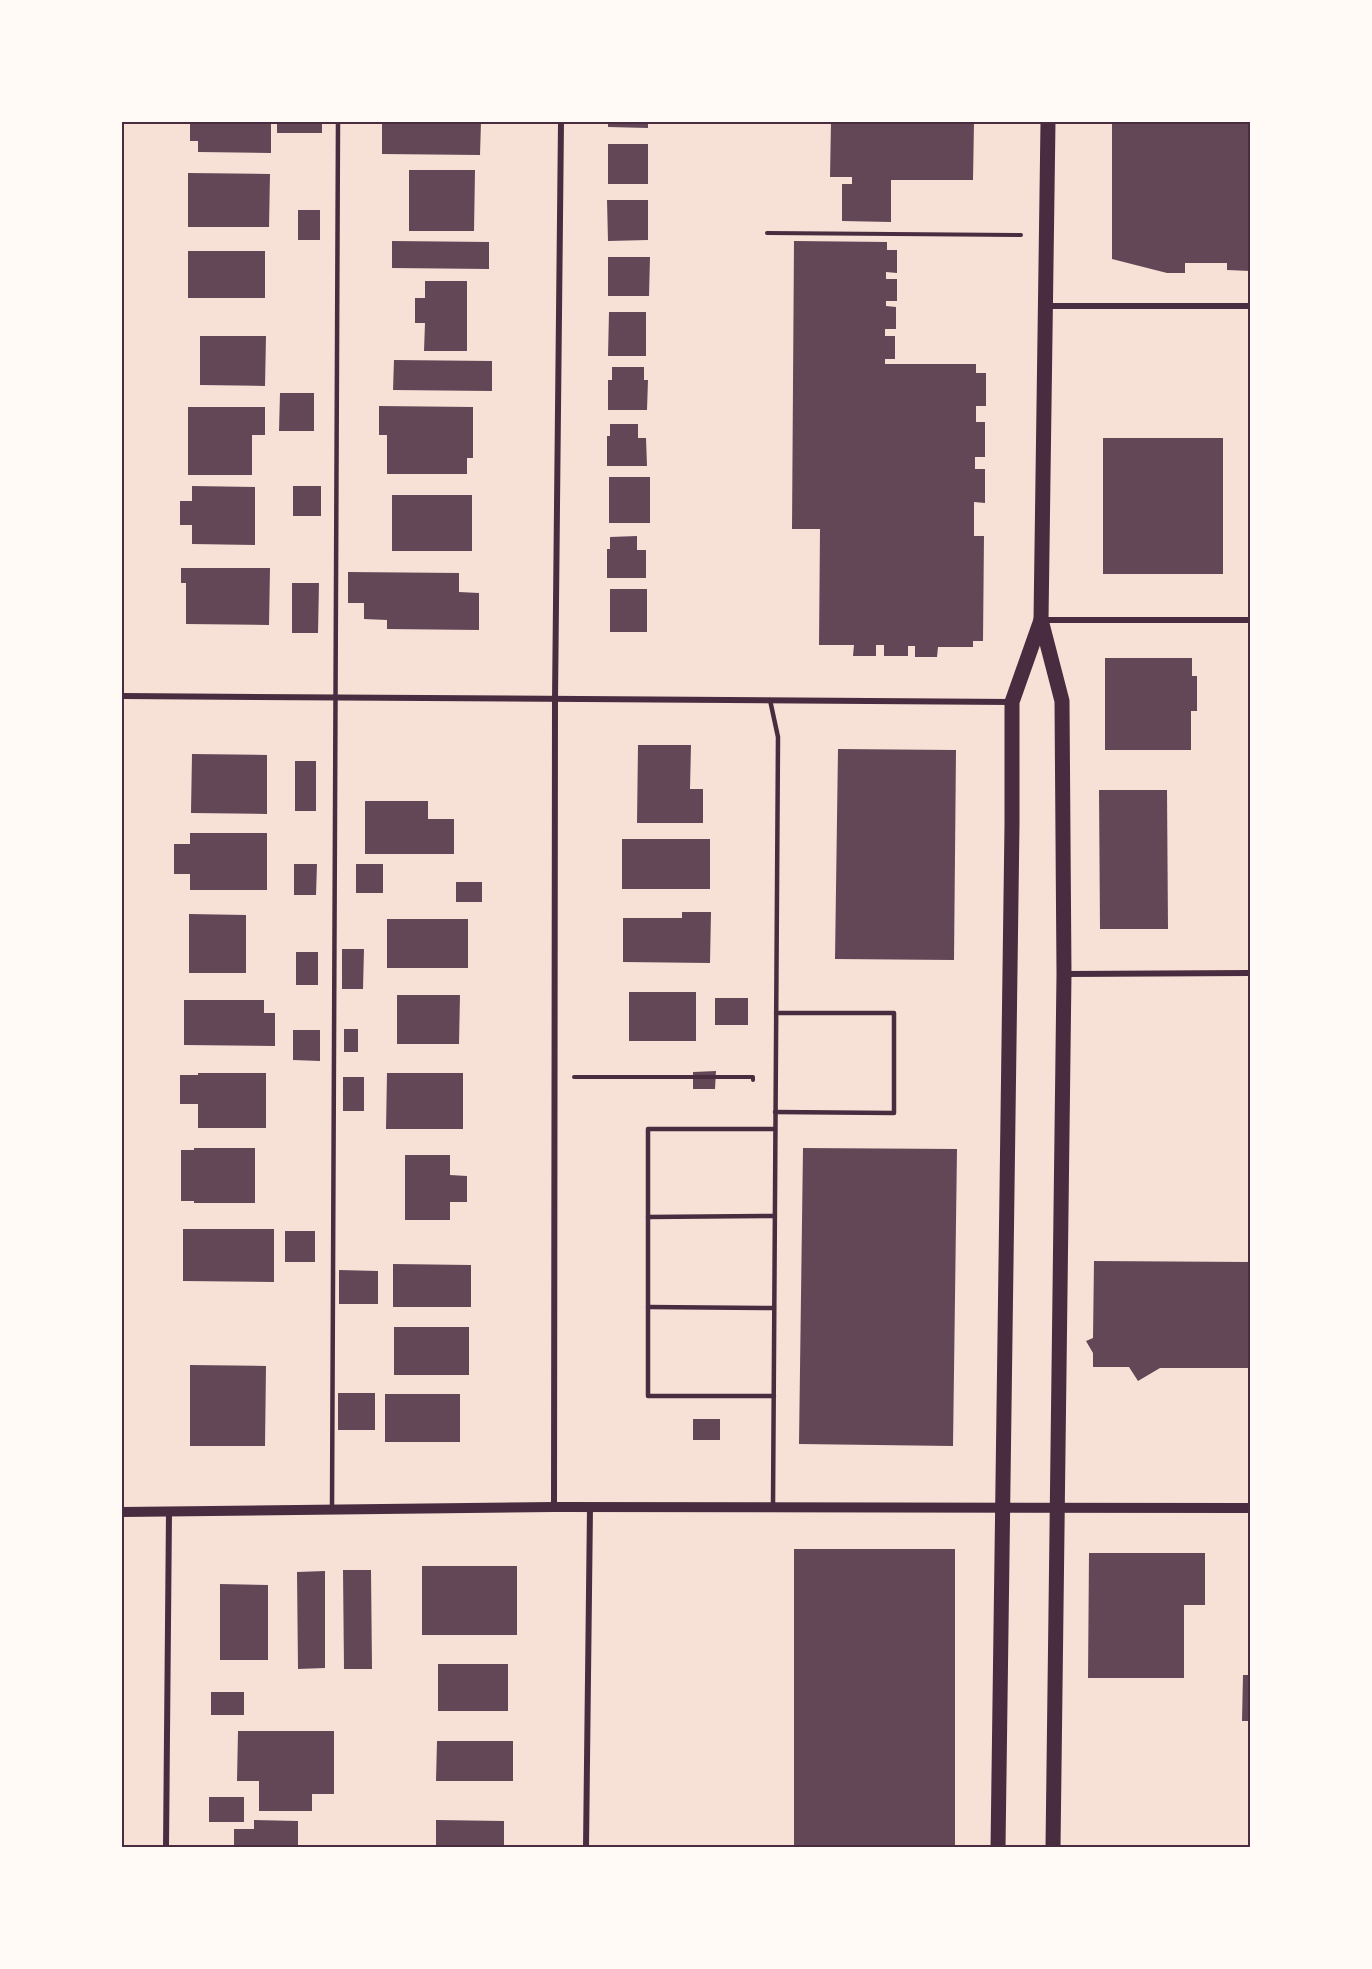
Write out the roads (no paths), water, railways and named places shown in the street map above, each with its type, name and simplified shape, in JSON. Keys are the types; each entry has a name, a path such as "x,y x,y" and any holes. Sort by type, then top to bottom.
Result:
{"main road":[{"path":"1048,122 1041,620 1062,701 1064,974 1053,1848"},
{"path":"998,1848 1012,702 1041,620"}],"street":[{"path":"554,1508 555,699 561,122"},
{"path":"1046,306 1251,306"},
{"path":"1041,620 1251,620"},
{"path":"122,696 1012,702"},
{"path":"1064,974 1251,973"},
{"path":"122,1512 554,1508 1251,1508"},
{"path":"586,1848 590,1508"},
{"path":"166,1848 169,1512"}],"lane":[{"path":"332,1510 338,122"},
{"path":"770,700 778,737 773,1508"},
{"path":"775,1112 894,1113 894,1013 776,1013"},
{"path":"774,1396 648,1396 648,1129 775,1129"},
{"path":"648,1217 775,1216"},
{"path":"648,1307 774,1308"}]}
